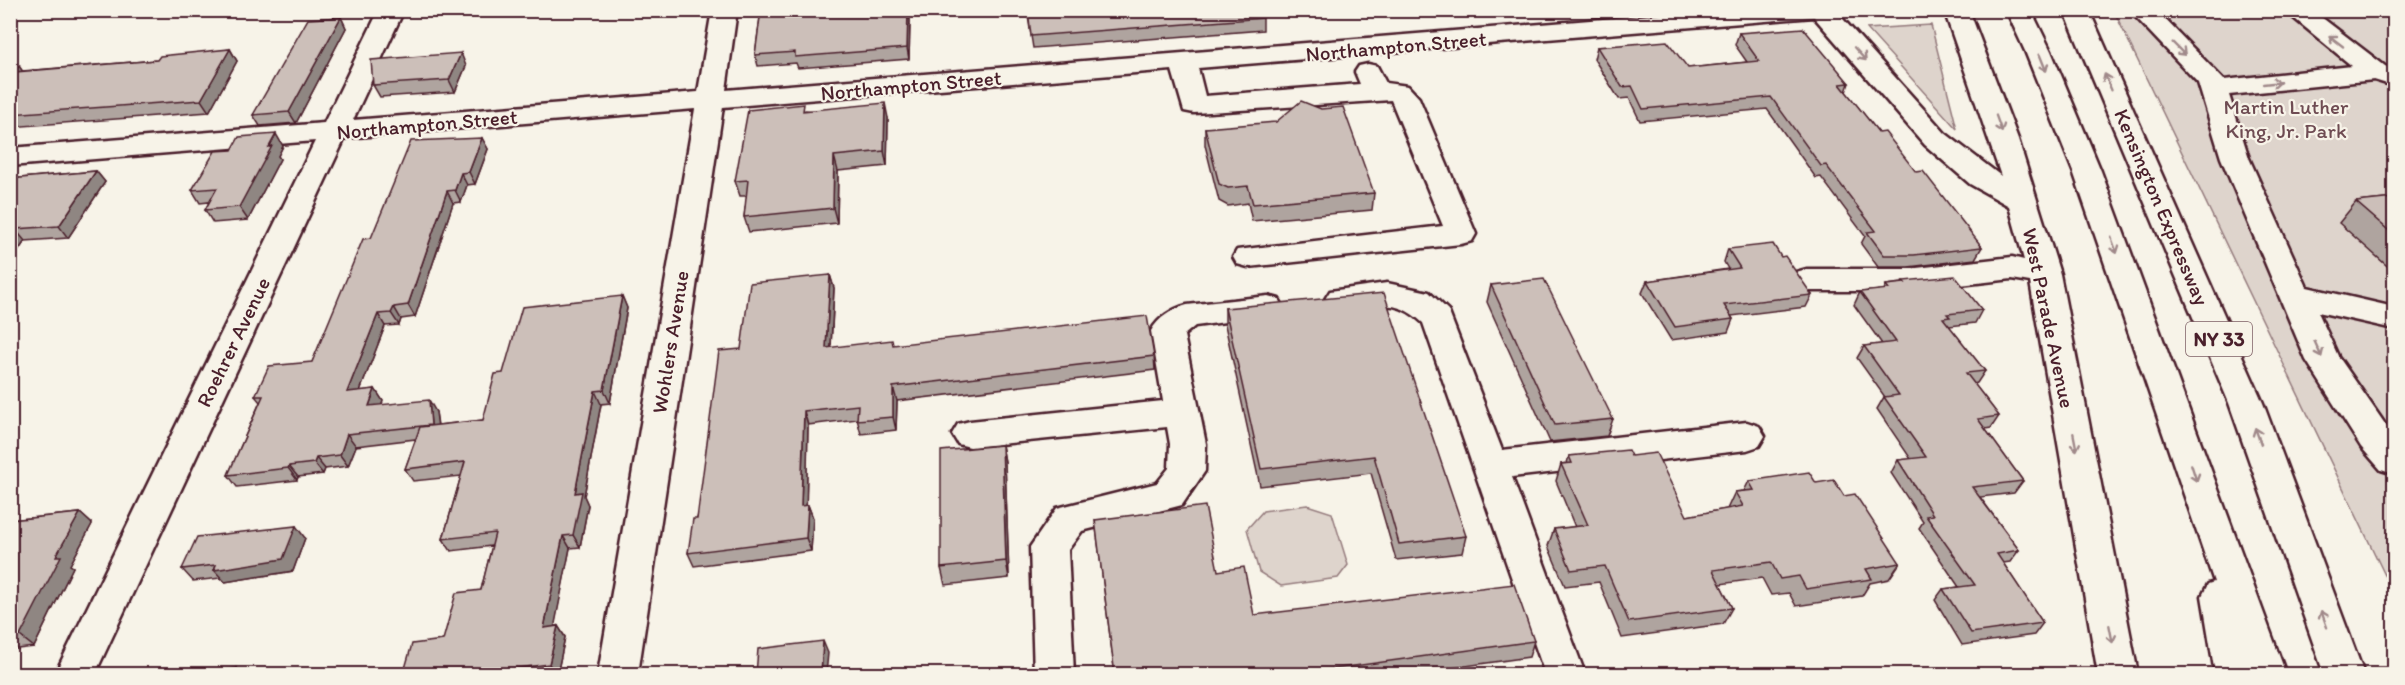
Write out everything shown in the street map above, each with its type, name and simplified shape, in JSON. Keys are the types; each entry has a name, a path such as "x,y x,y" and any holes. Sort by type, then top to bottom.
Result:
{"main road":[{"name":"Roehrer Avenue","path":"75,675 392,10"},
{"name":"Wohlers Avenue","path":"618,675 725,10"},
{"name":"Northampton Street","path":"10,157 1359,49 1812,10"},
{"name":"West Parade Avenue","path":"1821,10 1935,139 1980,177 2022,201 2044,274 2118,675"},
{"path":"1956,10 2004,140 2022,201"},
{"name":"NY 33","path":"2018,10 2038,51 2087,171 2179,426 2209,520 2266,675"},
{"name":"Kensington Expressway","path":"2076,10 2246,403 2344,675"},
{"path":"2141,10 2211,81 2235,158 2323,360 2373,437 2394,460"},
{"path":"2296,10 2385,75"},
{"path":"1359,49 1376,91"},
{"path":"1183,63 1194,105 1376,91 1398,92 1405,98 1461,234 1248,257"},
{"path":"2214,89 2385,75"},
{"path":"1807,280 1908,280 2012,268 2044,274"},
{"path":"1054,675 1049,547 1070,519 1170,495 1187,471 1188,444 1167,331 1187,316 1387,294 1418,300 1437,318 1565,675"},
{"path":"2294,295 2394,318"},
{"path":"970,434 1182,412"},
{"path":"1490,465 1747,436"},
{"path":"2209,520 2235,675"}],"green space":[{"name":"Martin Luther King, Jr. Park","path":"2114,11 2394,11 2394,594"},
{"path":"1931,25 1957,129 1867,29"},
{"path":"1307,505 1332,513 1348,565 1338,578 1281,586 1259,572 1247,529 1263,511"}],"building":[{"path":"761,10 791,10 791,14 841,10 908,10 907,48 795,57 795,52 755,55"},
{"path":"1028,10 1261,10 1263,18 1031,36"},
{"path":"341,17 289,112 253,115 308,19"},
{"path":"1803,28 1849,83 1840,84 1879,133 1885,132 1916,172 1923,171 1982,247 1914,255 1884,255 1867,232 1876,231 1826,165 1821,166 1771,97 1643,109 1632,86 1622,87 1597,47 1667,41 1688,68 1759,61 1739,33"},
{"path":"230,49 201,100 10,114 10,67 19,66 14,72 157,60 160,56"},
{"path":"461,53 449,80 373,85 371,60"},
{"path":"1301,101 1321,109 1343,107 1374,193 1253,204 1248,186 1228,188 1219,184 1205,128 1276,122"},
{"path":"885,103 884,151 834,156 833,208 744,217 748,180 735,181 748,110 804,104 803,111"},
{"path":"276,134 269,147 272,146 239,207 205,210 217,188 192,190 215,151 232,150 239,137"},
{"path":"482,138 469,172 461,173 455,190 447,191 408,305 394,307 391,313 378,314 347,392 375,389 369,406 429,400 431,425 347,434 340,455 316,458 314,463 288,468 228,475 263,396 255,396 269,366 312,362 363,239 371,238 411,141"},
{"path":"96,171 59,226 15,229 10,237 10,179"},
{"path":"2394,198 2394,235 2356,202"},
{"path":"1773,244 1781,257 1785,256 1812,295 1724,305 1733,319 1675,327 1647,281 1740,268 1728,249"},
{"path":"830,275 826,348 892,340 893,345 1147,316 1154,356 893,387 893,417 857,420 858,405 804,411 801,506 808,505 806,538 688,553 693,519 697,519 719,351 741,349 750,283"},
{"path":"1955,276 1982,310 1947,314 1950,317 1943,318 1985,371 1966,373 1999,416 1978,419 2023,481 1972,487 2019,550 1997,554 2043,623 1971,633 1943,589 1975,585 1926,516 1933,515 1898,460 1926,457 1884,397 1899,395 1864,346 1896,342 1860,292 1889,289 1886,285 1905,283 1903,281"},
{"path":"1544,279 1613,419 1555,425 1491,285"},
{"path":"1384,293 1466,536 1399,544 1374,456 1261,469 1225,308"},
{"path":"622,296 604,390 595,391 575,493 582,492 573,535 563,536 544,628 558,626 549,664 466,675 427,675 428,669 404,672 412,644 443,640 456,593 481,590 495,533 443,539 465,462 405,469 420,427 483,420 495,374 503,373 522,307"},
{"path":"1002,445 1006,561 941,568 941,451"},
{"path":"1628,450 1631,456 1656,453 1687,516 1743,506 1735,492 1754,490 1749,481 1809,472 1816,483 1834,480 1844,496 1855,494 1900,563 1866,569 1872,579 1806,589 1799,576 1780,579 1771,562 1713,570 1732,608 1629,622 1605,566 1571,570 1554,529 1588,525 1561,464 1572,463 1569,456"},
{"path":"1205,506 1218,571 1244,567 1254,615 1514,584 1534,641 1289,675 1267,675 1266,668 1220,675 1115,675 1095,520"},
{"path":"80,513 56,556 61,556 20,636 10,637 10,520"},
{"path":"296,526 283,559 214,570 216,565 182,569 197,537"},
{"path":"823,641 821,675 756,675 758,649"},
{"path":"237,668 235,675 185,675"}]}
